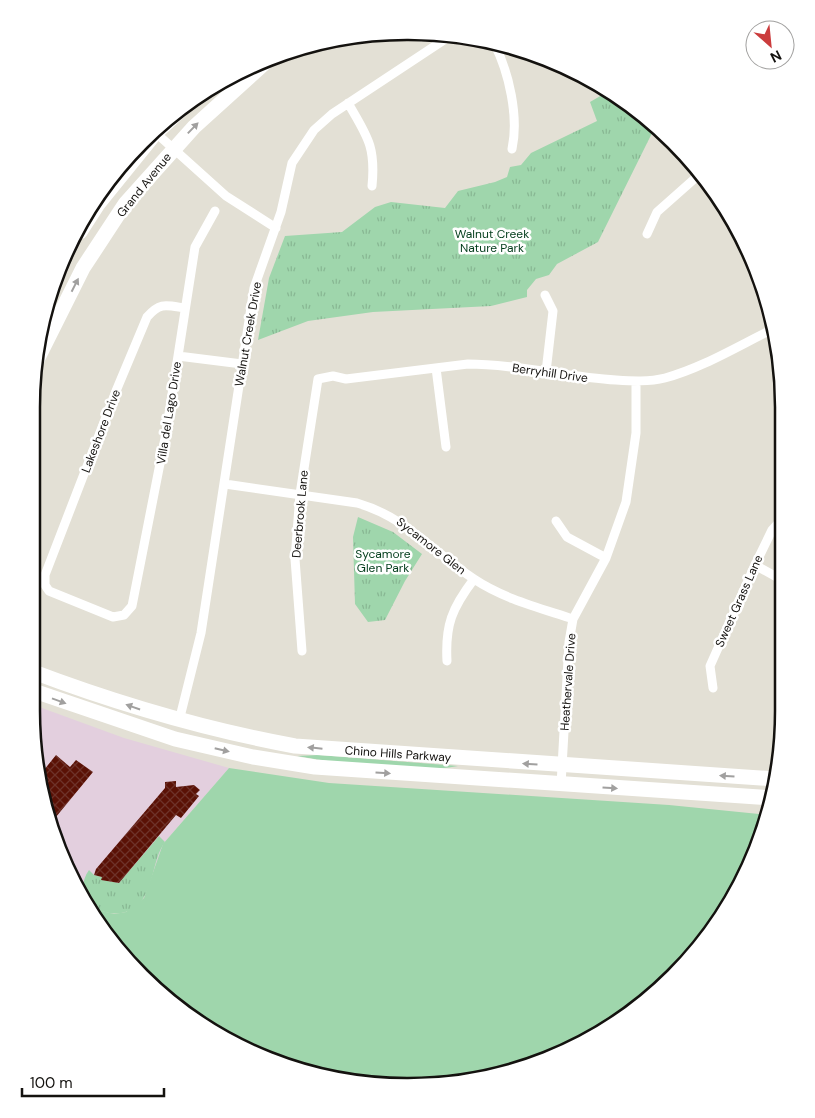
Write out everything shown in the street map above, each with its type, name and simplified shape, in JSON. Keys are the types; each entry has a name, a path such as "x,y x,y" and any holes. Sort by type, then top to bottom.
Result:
{"main road":[{"name":"Grand Avenue","path":"46,342 83,268 125,204 194,127 251,75"},
{"name":"Chino Hills Parkway","path":"40,674 141,710 286,744 355,752 768,780"},
{"name":"Chino Hills Parkway","path":"40,693 175,739 315,767 764,797"}],"street":[{"name":"Walnut Creek Drive","path":"181,714 201,633 254,288 276,228 288,175 299,150 314,130 348,103 441,42"},
{"path":"499,52 513,112 515,135 512,149"},
{"path":"348,103 373,151 372,186"},
{"path":"160,136 226,196 276,228"},
{"path":"647,234 657,212 695,179"},
{"name":"Villa del Lago Drive","path":"124,615 132,606 166,433 195,247 215,211"},
{"path":"545,295 553,311 546,372"},
{"name":"Lakeshore Drive","path":"124,615 113,617 49,591 45,585 45,575 116,391 147,318 155,308 163,305 184,308"},
{"name":"Berryhill Drive","path":"318,379 333,376 346,379 488,364 593,379 636,381 663,378 685,371 767,332"},
{"path":"178,356 242,364"},
{"path":"436,368 446,447"},
{"name":"Deerbrook Lane","path":"302,651 295,560 300,494 318,379"},
{"name":"Heathervale Drive","path":"561,785 573,619 606,558 626,502 636,434 636,381"},
{"name":"Sycamore Glen","path":"224,484 356,503 392,516 474,579 510,598 573,619"},
{"path":"556,521 567,537 606,558"},
{"name":"Sweet Grass Lane","path":"714,688 710,666 755,564 775,527"},
{"path":"755,564 775,576"},
{"path":"447,661 446,635 451,616 474,579"}],"shaded area":[{"path":"40,707 124,738 229,768 163,844 144,898 86,888 68,851 53,806 43,758"}],"green space":[{"name":"Walnut Creek Nature Park","path":"601,95 652,133 598,242 557,264 549,275 536,279 527,290 527,297 491,306 373,312 308,321 258,340 269,278 285,236 342,232 375,207 391,202 445,208 458,191 495,182 507,177 510,167 521,165 531,153 597,121 590,102"},
{"name":"Sycamore Glen Park","path":"358,517 393,532 422,554 405,581 385,620 368,622 355,604 353,537"},
{"path":"319,755 458,766 400,769 356,765 297,756"},
{"path":"229,768 329,783 669,805 760,814 737,873 713,915 684,953 650,987 612,1016 591,1029 548,1050 479,1071 432,1077 408,1078 360,1075 336,1071 289,1058 267,1050 224,1029 203,1016 165,987 131,953 97,907 102,911 114,914 126,912 144,898 163,844"},
{"path":"159,836 165,842 157,858 146,894 134,908 124,912 113,913 98,909 84,884 84,881 89,870 94,875 102,877 102,880 119,883"}],"building":[{"path":"56,755 70,767 76,760 93,772 56,817 47,782 45,769"},
{"path":"176,781 176,787 194,785 200,790 196,794 199,796 181,818 176,815 119,883 101,880 102,877 94,875 96,869 165,788 165,782"}]}
